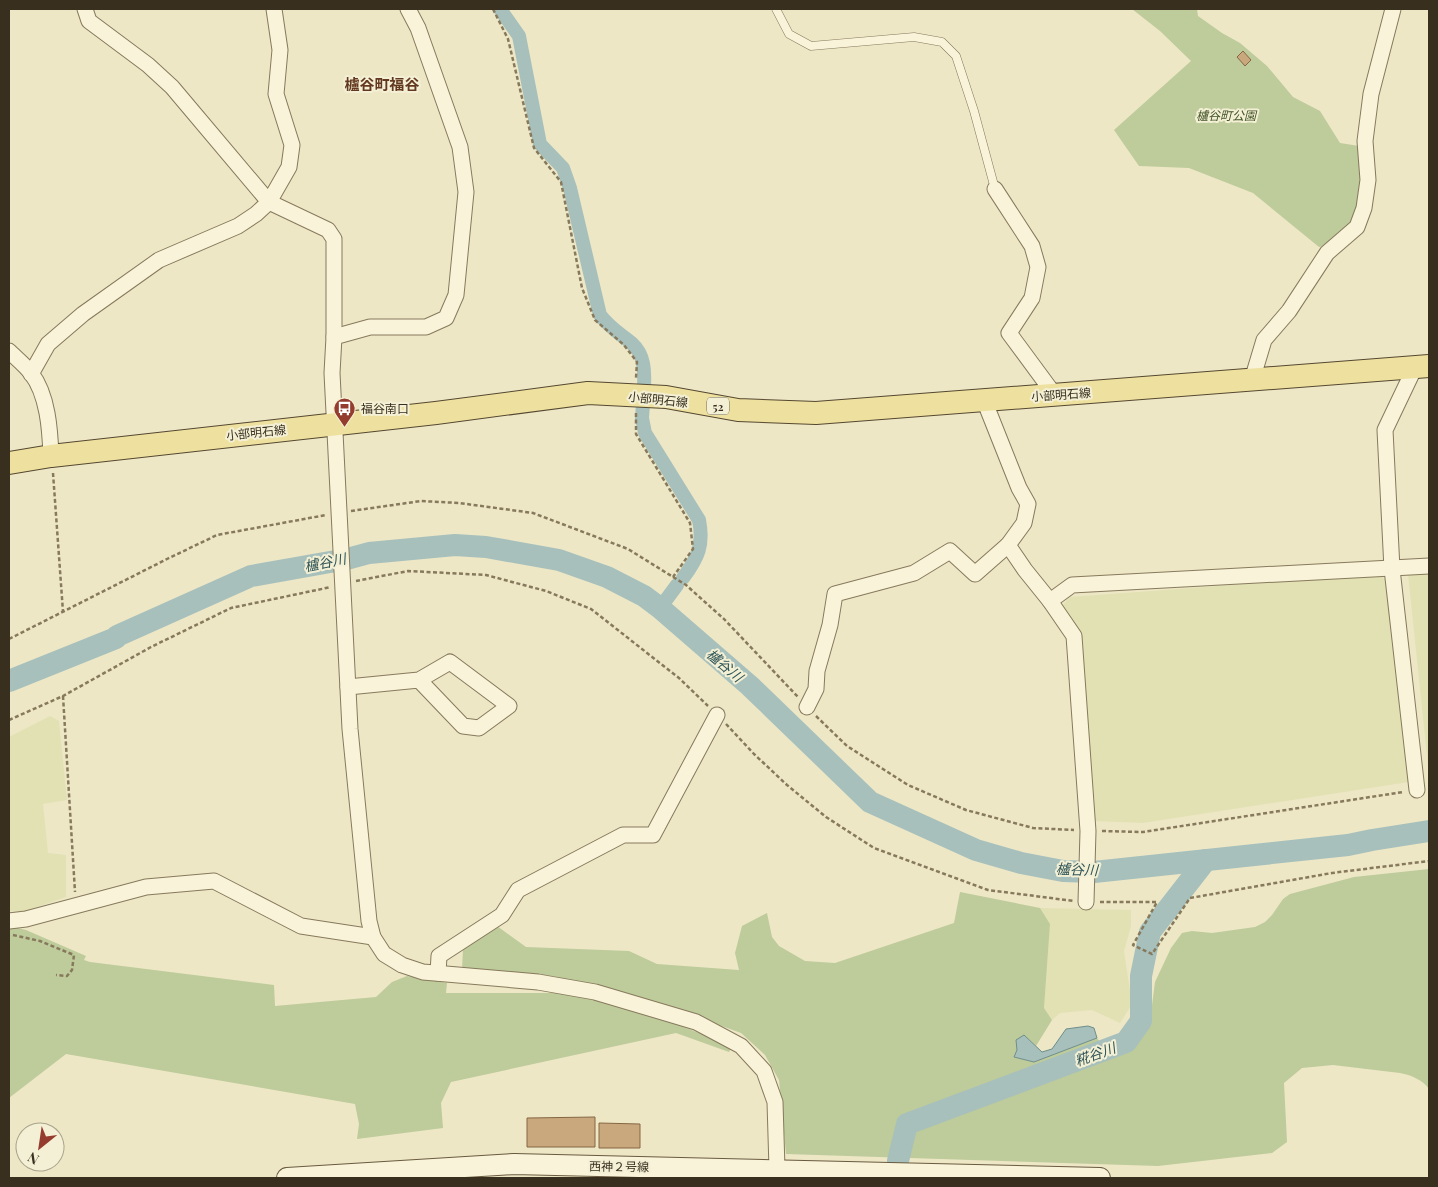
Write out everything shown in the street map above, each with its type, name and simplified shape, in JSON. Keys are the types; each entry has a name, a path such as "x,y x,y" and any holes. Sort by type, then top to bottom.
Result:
{"main road":[{"name":"小部明石線","path":"9,463 52,456 588,393 666,398 738,410 816,413 1422,366"}],"street":[{"path":"85,9 89,21 148,65 172,87 269,202 328,230 334,239 332,373 350,729 368,911 373,937 384,954 402,965 423,972 538,982 595,992 696,1022 741,1046 764,1071 775,1102 777,1174"},
{"path":"31,374 48,344 84,314 159,260 238,226 256,214 269,202 289,167 292,145 276,94 280,50 274,9"},
{"path":"334,337 370,327 426,327 446,318 456,295 466,192 460,147 422,37 408,9"},
{"path":"1252,380 1264,340 1290,311 1327,253 1357,227 1364,208 1368,180 1365,141 1371,94 1393,9"},
{"path":"995,189 1032,246 1038,267 1032,298 1009,332 1054,394"},
{"path":"9,351 31,374 38,385 49,420 52,456"},
{"path":"1417,790 1392,568 1384,430 1422,366"},
{"path":"807,707 816,689 818,671 830,625 835,594 914,573 950,551 975,574 1008,545 1024,523 1028,504 1019,488 984,400"},
{"path":"1008,545 1074,636 1088,831 1086,902"},
{"path":"1050,601 1072,585 1429,566"},
{"path":"348,687 419,680 450,662 509,706 479,728 463,726 419,680"},
{"path":"438,974 439,956 502,915 518,890 623,835 653,835 717,715"},
{"path":"9,920 26,919 146,886 214,881 300,926 373,937"},
{"name":"西神２号線","path":"287,1178 514,1164 777,1174 1100,1178"}],"lane":[{"path":"776,9 789,34 811,46 914,36 942,42 956,56 974,110 995,189"}],"path":[{"path":"492,9 508,38 534,148 561,182 582,288 595,320 624,345 636,362 636,434 690,523 693,549 673,577"},
{"path":"52,456 63,612"},
{"path":"9,639 217,535 421,501 459,503 533,513 628,549 686,585 724,619 807,707 847,746 908,785 966,810 1033,828 1143,832 1417,790"},
{"path":"9,720 63,696 152,647 231,608 343,582"},
{"path":"63,696 76,906"},
{"path":"1086,902 1157,902 1133,945 1152,954 1190,898 1332,872 1429,861"},
{"path":"9,934 40,941 74,955 72,970 67,976 56,975"}],"green space":[{"name":"櫨谷町公園","path":"1132,9 1197,9 1198,16 1240,43 1267,66 1293,97 1320,111 1340,143 1359,146 1361,184 1357,220 1335,244 1319,247 1253,193 1189,168 1139,166 1114,130 1191,61 1160,31"},
{"path":"1429,573 1429,775 1408,574"},
{"path":"1379,574 1388,582 1409,782 1143,823 1094,821 1078,634 1061,607 1070,597"},
{"path":"50,716 59,721 67,800 43,804 48,853 66,855 66,897 23,912 9,911 9,737"},
{"path":"1429,869 1429,1089 1416,1078 1400,1073 1333,1065 1302,1068 1284,1083 1287,1142 1272,1153 1158,1166 786,1154 779,1080 765,1055 741,1033 625,994 553,976 462,970 463,948 497,926 526,947 629,951 657,964 739,970 735,953 742,926 767,913 772,937 779,946 805,961 835,963 954,923 960,892 1040,908 1050,924 1044,1008 1052,1020 1036,1046 1024,1035 1014,1057 1034,1062 1097,1038 1108,1053 1125,1050 1141,1037 1150,1021 1155,982 1171,948 1182,933 1192,931 1212,933 1255,927 1265,922 1283,899 1290,894 1354,877"},
{"path":"1040,908 1131,910 1131,926 1124,951 1132,1004 1120,1023 1092,1010 1060,1013 1052,1020 1044,1008 1050,924"},
{"path":"9,926 26,930 86,956 84,960 90,962 274,985 275,1006 376,997 392,982 407,976 447,983 446,993 568,993 661,1018 732,1046 729,1052 676,1033 451,1082 441,1103 443,1128 357,1139 359,1124 355,1104 66,1054 9,1098"}],"water":[{"path":"1088,1026 1094,1028 1097,1038 1034,1062 1014,1057 1017,1050 1016,1040 1024,1035 1042,1052 1052,1049 1066,1029"}],"building":[{"path":"1243,51 1251,60 1245,66 1237,57"},
{"path":"595,1117 595,1147 527,1147 527,1118"},
{"path":"599,1123 640,1124 640,1148 599,1148"}],"waterway":[{"path":"500,9 519,36 540,144 563,168 570,188 600,315 609,325 632,343 637,350 642,358 644,385"},
{"path":"643,404 642,418 645,433 699,520 700,544 693,564 683,578"},
{"name":"櫨谷川","path":"9,681 116,638 251,576 347,559 369,553 455,545 486,547 559,560 607,577 644,596 750,686 870,802 976,850 1021,863 1063,871 1094,872 1348,845 1429,831"},
{"path":"660,608 677,585"},
{"name":"糀谷川","path":"898,1161 907,1124 1126,1042 1141,1021 1141,976 1150,932 1206,860"}],"place":[{"name":"福谷南口","path":"345,427"}],"district":[{"name":"櫨谷町福谷","path":"382,84"}]}
